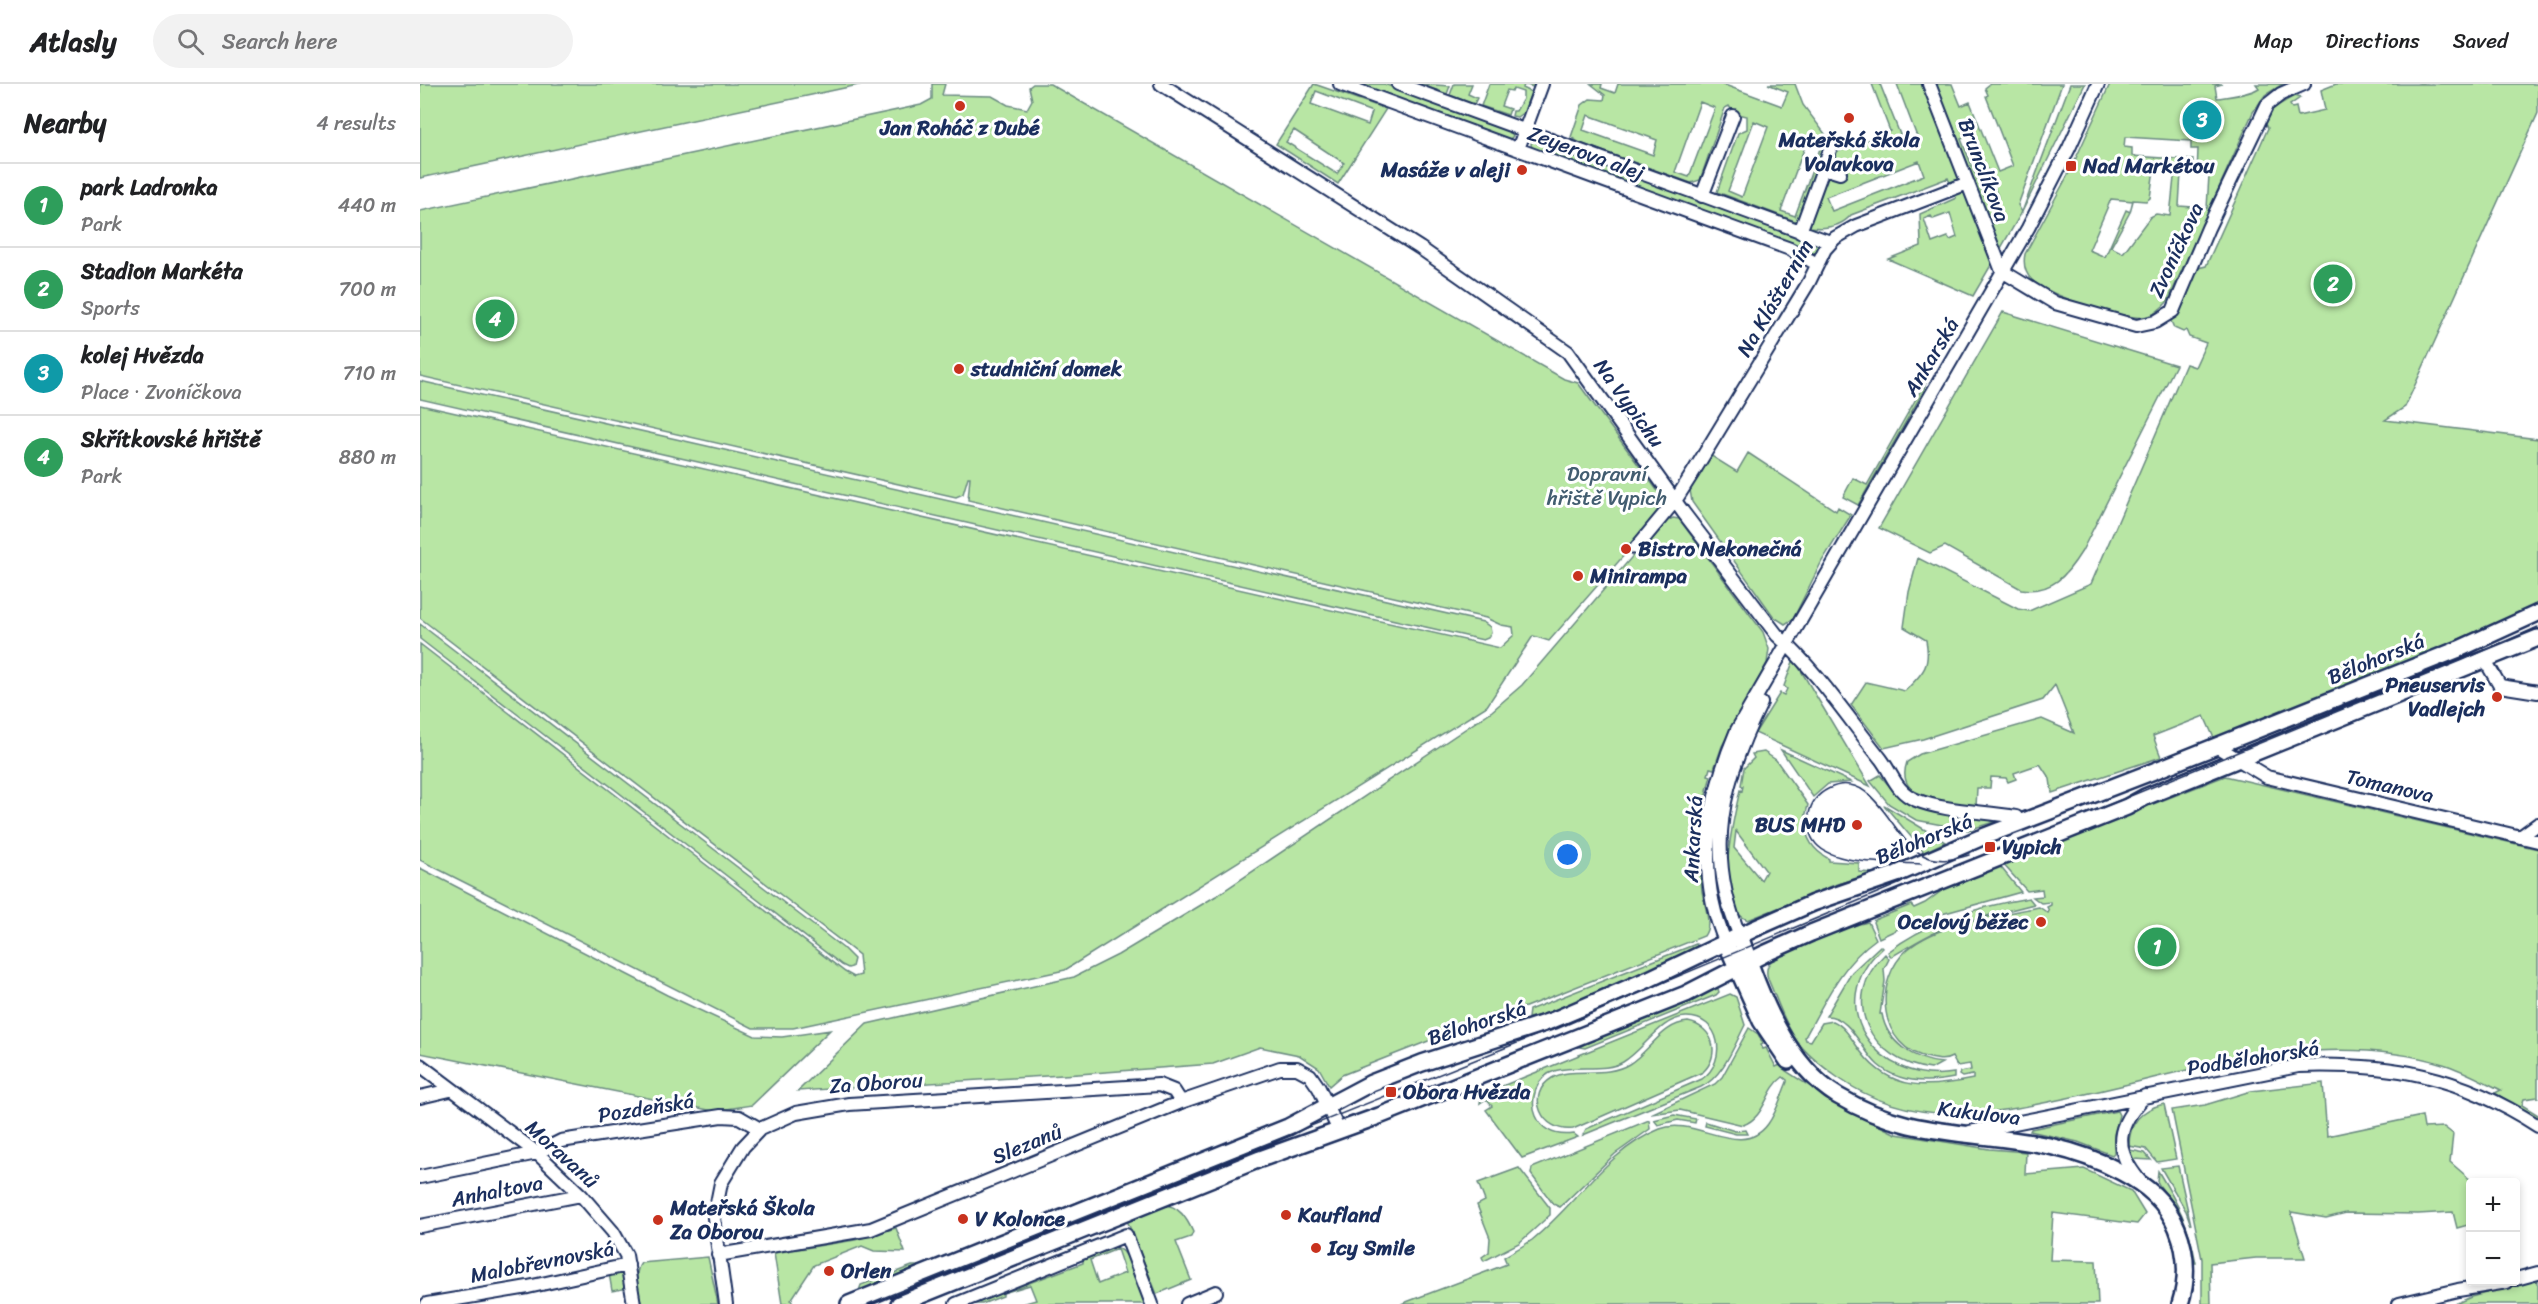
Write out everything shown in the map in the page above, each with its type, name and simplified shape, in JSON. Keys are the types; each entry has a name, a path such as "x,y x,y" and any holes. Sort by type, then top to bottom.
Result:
{"main road":[{"name":"Bělohorská","path":"849,1304 1271,1134 1362,1087 1411,1067 1564,1015 1649,980 1813,903 1897,874 2459,649 2538,613"},
{"name":"Bělohorská","path":"899,1304 1260,1159 1339,1131 1686,994 1743,965 1905,894 2127,807 2145,797 2538,638"},
{"name":"Kukulova","path":"1733,939 1743,965 1789,1048 1824,1087 1886,1120 1912,1126 2048,1144 2095,1159 2141,1183 2167,1208 2179,1233 2186,1270 2180,1304"}],"street":[{"name":"Na Vypichu","path":"1161,84 1420,248 1568,352 1675,501 1778,635 1788,644 1884,763 1900,792 1916,800 1946,807 2016,817 2018,824"},
{"name":"Zeyerova alej","path":"1340,84 1790,249 1817,264"},
{"name":"Zeyerova alej","path":"1398,84 1830,242"},
{"path":"1518,149 1542,84"},
{"name":"Brunclíkova","path":"1929,84 2002,271"},
{"name":"Ankarská","path":"1733,939 1723,878 1721,838 1724,807 1739,750 1788,644 2028,228 2069,148 2098,84"},
{"name":"Zvoníčkova","path":"2002,271 2055,303 2136,326 2156,322 2173,311 2208,228 2266,105 2281,94 2304,84"},
{"path":"1702,195 1732,116"},
{"path":"1800,232 1831,147"},
{"path":"1824,168 1840,173"},
{"name":"Na Klášterním","path":"1636,549 1675,501 1809,282 1830,242 1856,226 1968,183"},
{"path":"2485,660 2500,686 2538,692"},
{"name":"Tomanova","path":"2216,746 2267,777 2538,840"},
{"path":"2520,837 2538,824"},
{"name":"Moravanů","path":"420,1065 450,1090 537,1153 581,1195 612,1232 626,1255 634,1304"},
{"name":"Podbělohorská","path":"1966,1132 2298,1066 2379,1067 2416,1072 2484,1095 2538,1126"},
{"name":"Slezanů","path":"718,1255 871,1229 1181,1102 1277,1068 1300,1069 1310,1075 1328,1106"},
{"name":"Za Oborou","path":"726,1304 714,1218 721,1183 743,1147 760,1129 796,1113 849,1104 1159,1085 1174,1091 1181,1102"},
{"path":"420,1097 450,1090"},
{"path":"2141,1183 2129,1168 2121,1151 2120,1136 2134,1108 2145,1096"},
{"path":"1328,1106 1339,1131"},
{"name":"Pozdeňská","path":"420,1177 537,1153 561,1142 721,1116 739,1117 760,1129"},
{"name":"Anhaltova","path":"420,1226 581,1195"},
{"path":"956,1304 1126,1235 1152,1304"},
{"name":"Malobřevnovská","path":"427,1304 528,1287 628,1265"},
{"path":"2520,1278 2538,1273"},
{"path":"2399,1304 2480,1286"},
{"path":"1187,1304 1216,1292"}],"green space":[{"path":"420,84 863,84 420,178"},
{"name":"Dopravní hřiště Vypich","path":"932,84 945,84 942,95 992,96 1008,105 1027,109 1032,100 1029,87 1033,84 1050,84 1564,379 1578,383 1668,505 1549,641 1533,636 1487,706 1065,970 793,1028 753,1028 420,860 420,644 845,972 854,977 861,975 859,955 420,618 420,405 1500,648 1514,635 1513,627 1501,625 1486,618 968,500 970,477 968,477 963,494 956,497 420,376 420,211 921,105 932,99"},
{"path":"1314,84 1386,109 1338,184 1276,144","holes":["1316,91 1372,112 1368,125 1311,104","1294,130 1344,163 1337,174 1286,142"]},
{"path":"1352,84 1384,84 1510,130 1513,136 1509,140"},
{"path":"1420,84 1450,86 1447,94"},
{"path":"1454,84 1472,84 1468,94 1477,98 1474,104 1450,95"},
{"path":"1489,84 1524,84 1523,88 1531,92 1524,112 1517,117 1512,116 1513,111 1516,111 1523,99 1523,92 1514,89 1507,90 1501,106 1510,109 1508,115 1481,106"},
{"path":"1591,84 1602,84 1601,88 1615,93 1618,84 1722,84 1782,106 1788,92 1768,84 1795,84 1803,105 1832,143 1798,221 1795,221 1717,192 1738,133 1747,129 1747,116 1734,113 1729,106 1725,108 1700,180 1691,183 1580,143 1571,137 1582,105 1590,99 1604,100 1605,95","holes":["1700,102 1715,108 1689,177 1675,172","1588,115 1657,140 1653,155 1583,130","1754,121 1768,127 1742,197 1728,191","1807,141 1821,146 1795,216 1781,211"]},
{"path":"1872,84 1880,84 1905,147 1919,142 1897,84 1952,84 1961,106 1970,102 1998,172 2013,166 1985,88 1990,84 2062,84 2018,205 2022,212 1973,296 1888,259 1921,246 1920,214 1956,198 1948,178 1851,215 1838,225 1822,228 1810,227 1808,223 1831,166 1835,146 1839,151 1890,131","holes":["1973,134 1998,197 1991,201 1986,200 1961,139","1919,161 1924,175 1832,211 1826,197","1950,213 1957,237 1950,240 1948,237 1932,243 1924,219 1931,216 1933,219"]},
{"path":"2070,84 2085,84 2022,212"},
{"path":"2110,84 2222,84 2215,86 2217,98 2250,92 2259,88 2256,84 2283,84 2265,95 2253,112 2168,301 2150,316 2122,315 2087,306 2040,286 2026,271 2025,254 2070,171","holes":["2125,137 2191,141 2191,149 2198,149 2197,174 2209,175 2207,208 2179,206 2181,173 2192,174 2193,160 2132,156 2132,148 2124,147","2155,162 2166,162 2175,168 2170,216 2156,214 2150,217 2123,253 2111,247 2130,212 2126,210 2105,257 2089,250 2111,199 2146,201 2150,198"]},
{"path":"2336,84 2538,84 2538,113 2405,407 2385,420 2538,439 2538,604 2437,649 2214,738 2204,716 2153,736 2161,757 2052,793 2050,779 2040,764 2014,773 2016,779 2008,782 2006,778 1991,777 1990,788 1977,788 1976,807 1926,798 1908,785 1905,775 1907,762 1920,754 2042,719 2074,733 2055,685 2043,700 1923,739 1884,748 1851,705 1866,682 1905,691 1924,669 1927,657 1926,640 1904,627 1909,592 1918,558 2018,609 2029,611 2091,584 2186,364 2195,367 2206,343 2189,337 2186,330 2183,332 2174,328 2171,321 2179,310 2198,268 2206,266 2268,128 2264,120 2272,109 2294,96 2300,98 2290,105 2292,108 2296,107 2298,116 2325,110 2321,90"},
{"path":"1534,140 1817,244 1818,250 1813,253 1532,150 1531,143"},
{"path":"2003,312 2176,365 2082,551 2058,581 2042,589 2021,589 1945,546 1930,553 1879,528"},
{"path":"420,381 1483,622 1490,627 1491,633 1483,640 420,399"},
{"path":"1926,381 1924,390 1858,505 1843,497 1853,478 1867,485"},
{"path":"1748,453 1836,511 1838,507 1851,515 1822,561 1793,619 1785,624 1774,617 1692,502 1690,490 1710,455 1737,472"},
{"path":"1673,518 1679,519 1763,632 1769,649 1767,663 1722,746 1714,769 1710,768 1708,775 1711,776 1704,803 1700,848 1702,891 1708,920 1704,936 1450,1037 1436,1038 1342,1075 1329,1086 1319,1068 1299,1055 1260,1047 1213,1064 798,1091 867,1024 1074,977 1118,955 1216,896 1492,711 1522,685 1660,524"},
{"path":"420,624 843,948 854,959 852,967 842,965 420,639"},
{"path":"1794,659 1870,786 1755,733 1780,693 1784,695 1787,689 1784,686"},
{"path":"1781,750 1851,782 1828,784 1813,797"},
{"path":"1764,752 1776,760 1808,805 1806,829 1815,849 1829,861 1859,863 1859,872 1876,873 1837,884 1748,920 1737,912 1730,898 1728,860 1740,790 1742,791 1743,786 1741,785 1744,768 1754,758 1752,754","holes":["1736,831 1766,871 1761,880 1734,848"]},
{"path":"1880,775 1899,795 1918,806 1984,818 1994,822 1968,830 1916,820 1889,804 1870,781"},
{"path":"2225,776 2538,849 2538,1097 2524,1099 2522,1105 2538,1115 2538,1119 2495,1093 2501,1090 2450,1066 2405,1055 2345,1050 2286,1053 2233,1060 2011,1109 1952,1114 1922,1111 1894,1105 1865,1094 1821,1065 1792,1034 1768,979 1769,963 1801,945 1868,922 1876,939 1853,959 1844,971 1805,1037 1806,1040 1811,1041 1822,1023 1833,1021 1845,1030 1873,1065 1898,1080 1926,1085 1973,1079 1973,1075 1962,1077 1959,1075 1960,1072 1971,1070 1970,1064 1957,1066 1952,1057 1942,1060 1930,1058 1913,1052 1900,1042 1891,1028 1886,1012 1885,995 1896,962 1908,949 1921,940 1953,926 2039,907 2048,913 2047,907 2051,905 2051,902 2041,903 2033,897 2043,896 2042,889 2027,891 2002,863"},
{"path":"1884,805 1945,842 1924,852"},
{"path":"1999,865 2021,892 1913,922 1879,938 1874,920 1911,905 1914,908 1925,903 1955,881"},
{"path":"420,868 667,995 755,1036 782,1037 830,1030 752,1105 714,1111 420,1053"},
{"path":"2029,898 2034,904 1959,923 1958,921 1928,935 1891,957 1888,952 1920,932 1955,916 1992,905"},
{"path":"1696,944 1701,950 1561,1011 1528,1018 1529,1010"},
{"path":"1880,946 1882,948 1864,970 1856,993 1857,1016 1866,1037 1881,1054 1902,1067 1926,1074 1954,1073 1954,1078 1935,1081 1914,1080 1886,1071 1872,1059 1849,1028 1835,1017 1826,1016 1852,972"},
{"path":"1885,954 1889,959 1884,969 1885,981 1880,1014 1890,1033 1903,1048 1922,1058 1942,1063 1931,1069 1910,1064 1891,1054 1877,1041 1868,1026 1863,1008 1864,990 1871,972"},
{"path":"1717,986 1719,992 1716,995 1585,1048 1580,1047 1596,1036"},
{"path":"1730,994 1736,997 1745,1025 1722,1069 1701,1087 1583,1135 1586,1129 1702,1079 1710,1071 1718,1051 1713,1031 1698,1019 1686,1017 1668,1023 1623,1062 1601,1068 1563,1069 1542,1078 1534,1099 1534,1109 1539,1121 1552,1132 1574,1134 1578,1137 1522,1158 1486,1110 1492,1106 1486,1099 1480,1103 1481,1098 1490,1091"},
{"path":"1688,1022 1704,1030 1712,1043 1712,1058 1703,1072 1573,1129 1562,1129 1545,1119 1540,1111 1539,1093 1552,1078 1569,1073 1610,1071 1620,1068 1636,1059 1671,1027"},
{"path":"1749,1028 1758,1034 1763,1049 1766,1048 1776,1067 1780,1065 1845,1109 1896,1134 1989,1149 2026,1152 2025,1174 2084,1169 2131,1191 2145,1214 2137,1224 2053,1213 2050,1260 2096,1261 2098,1304 1401,1304 1507,1264 1504,1257 1532,1240 1608,1164 1641,1138 1660,1129 1674,1126 1731,1138 1745,1138 1757,1134 1768,1124 1776,1109 1787,1082 1783,1077 1772,1089 1756,1116 1743,1125 1680,1110 1651,1114 1715,1084 1722,1077"},
{"path":"2323,1083 2327,1136 2422,1116 2424,1128 2444,1127 2453,1134 2450,1162 2468,1178 2466,1178 2466,1226 2457,1228 2453,1212 2346,1213 2326,1218 2291,1212 2305,1258 2256,1258 2210,1263 2211,1304 2202,1304 2202,1259 2172,1110 2205,1105 2251,1091"},
{"path":"2164,1104 2176,1159 2157,1162 2146,1149 2129,1146 2131,1130 2138,1118 2149,1109"},
{"path":"2117,1111 2119,1115 2112,1155 2078,1142 2030,1131 2031,1129"},
{"path":"1674,1115 1696,1119 1695,1123 1678,1120 1658,1125 1654,1120"},
{"path":"1649,1120 1650,1129 1615,1154 1560,1207 1553,1204 1531,1174 1532,1168"},
{"path":"1706,1122 1735,1131 1746,1130 1748,1134 1736,1134 1705,1126"},
{"path":"2130,1150 2145,1153 2151,1160 2133,1159"},
{"path":"2178,1166 2191,1225 2186,1211 2161,1168"},
{"path":"1519,1168 1550,1208 1550,1215 1519,1243 1484,1261 1482,1257 1489,1252 1490,1238 1477,1205 1485,1201 1478,1183"},
{"path":"2158,1171 2182,1215 2185,1222 2179,1211 2157,1181"},
{"path":"1163,1205 1178,1210 1193,1232 1191,1237 1176,1242 1191,1280 1157,1294 1126,1218"},
{"path":"896,1228 905,1252 874,1251 862,1246 814,1265 791,1300 793,1304 782,1304 774,1253 855,1240"},
{"path":"2187,1229 2190,1237 2196,1263 2194,1263"},
{"path":"1115,1247 1120,1249 1125,1253 1133,1268 1145,1304 1022,1304 1036,1300 1030,1285 1003,1293 1003,1296 982,1304 972,1304 1083,1263 1083,1260","holes":["1117,1249 1125,1273 1098,1284 1090,1260"]},
{"path":"708,1257 718,1304 640,1304 637,1277 641,1263"},
{"path":"912,1266 920,1266 859,1291 861,1285"},
{"path":"622,1271 629,1288 612,1291 609,1273"},
{"path":"2538,1279 2538,1304 2455,1304 2471,1297 2520,1286 2520,1284"}],"tram line":[{"path":"2101,808 2538,627"},
{"path":"1921,864 1865,862 1836,856 1825,851 1816,844 1809,830 1809,814 1813,803 1821,793 1828,789 1844,784 1857,787 1880,806 1910,845 1921,854 1933,859 1945,860 1969,855"},
{"path":"868,1304 1557,1027 1901,883"}],"place":[{"name":"Jan Roháč z Dubé","path":"960,106"},
{"name":"Mateřská škola Volavkova","path":"1849,118"},
{"name":"kolej Hvězda","path":"2202,120"},
{"name":"Nad Markétou","path":"2071,166"},
{"name":"Masáže v aleji","path":"1522,170"},
{"name":"Stadion Markéta","path":"2333,284"},
{"name":"Skřítkovské hřiště","path":"495,319"},
{"name":"studniční domek","path":"959,369"},
{"name":"Bistro Nekonečná","path":"1626,549"},
{"name":"Minirampa","path":"1578,576"},
{"name":"Pneuservis Vadlejch","path":"2497,697"},
{"name":"BUS MHD","path":"1857,825"},
{"name":"Vypich","path":"1990,847"},
{"name":"Ocelový běžec","path":"2041,922"},
{"name":"park Ladronka","path":"2157,947"},
{"name":"Obora Hvězda","path":"1391,1092"},
{"name":"Kaufland","path":"1286,1215"},
{"name":"V Kolonce","path":"963,1219"},
{"name":"Mateřská Škola Za Oborou","path":"658,1220"},
{"name":"Icy Smile","path":"1316,1248"},
{"name":"Orlen","path":"829,1271"}]}
